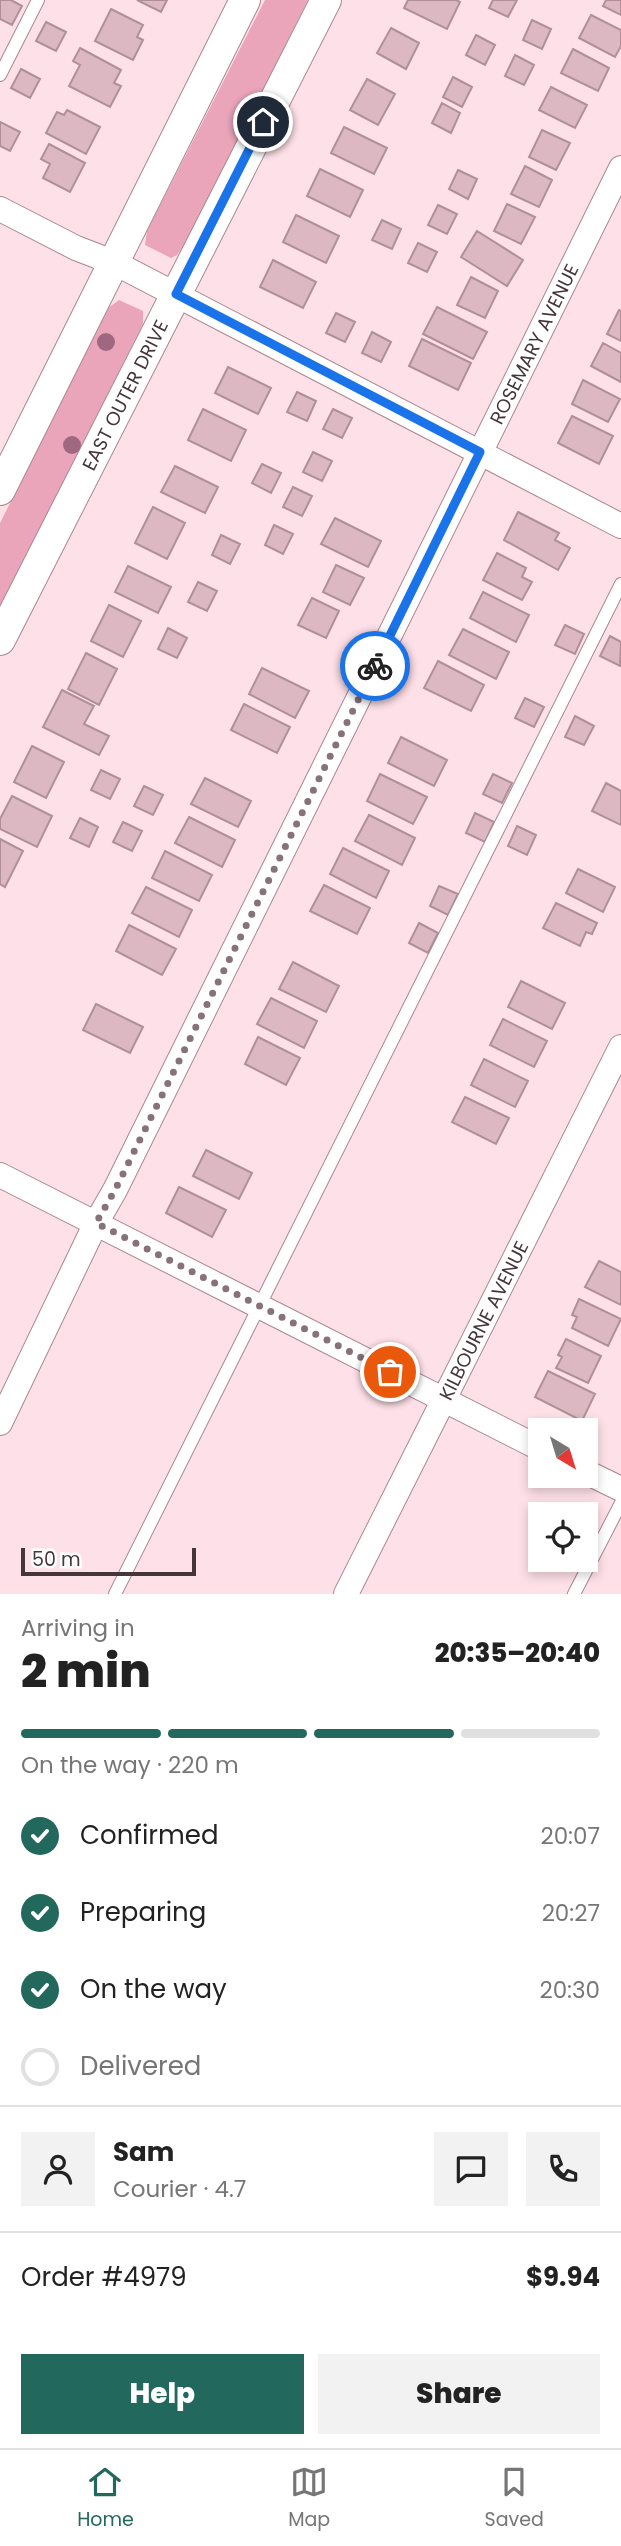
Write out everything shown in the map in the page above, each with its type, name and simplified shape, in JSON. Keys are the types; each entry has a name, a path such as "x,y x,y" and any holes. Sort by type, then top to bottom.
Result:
{"street":[{"path":"0,490 245,0"},
{"name":"EAST OUTER DRIVE","path":"0,640 326,0"},
{"name":"ROSEMARY AVENUE","path":"0,1423 96,1223 115,1190 621,168"},
{"path":"0,209 176,294 621,526"},
{"name":"KILBOURNE AVENUE","path":"346,1594 621,1047"},
{"path":"0,1175 528,1442"},
{"path":"598,1478 621,1489"}],"lane":[{"path":"0,75 38,0"},
{"path":"115,1594 621,584"},
{"path":"574,1594 621,1503"}],"shaded area":[{"path":"265,0 308,0 187,241 177,255 171,258 145,245 147,231"},
{"path":"119,300 143,311 143,324 0,608 0,523 108,308"}],"building":[{"path":"0,0 11,0 22,6 12,25 0,19"},
{"path":"137,0 167,0 161,12"},
{"path":"408,0 460,2 447,29 404,8"},
{"path":"493,0 517,0 508,17 489,8"},
{"path":"606,0 621,0 621,15 603,6"},
{"path":"111,9 143,25 137,37 143,40 133,60 95,41"},
{"path":"591,15 621,30 621,46 615,57 579,38"},
{"path":"532,20 551,29 542,49 523,40"},
{"path":"46,22 66,32 56,51 36,41"},
{"path":"391,28 419,43 406,69 377,53"},
{"path":"476,35 495,45 485,65 466,55"},
{"path":"80,48 121,70 114,83 121,86 110,107 69,86 80,65 73,61"},
{"path":"573,49 609,68 598,91 561,73"},
{"path":"515,55 534,65 524,85 505,76"},
{"path":"21,69 40,79 30,98 11,88"},
{"path":"453,77 472,87 462,107 443,97"},
{"path":"367,79 395,94 378,125 350,110"},
{"path":"551,87 587,105 575,128 539,110"},
{"path":"442,103 460,113 451,133 432,123"},
{"path":"67,110 100,127 86,154 46,133 57,112 64,115"},
{"path":"0,122 20,132 10,151 0,146"},
{"path":"344,127 387,148 374,174 331,153"},
{"path":"542,130 570,143 556,170 529,157"},
{"path":"49,144 85,163 70,192 43,178 50,164 41,159"},
{"path":"525,166 552,180 539,207 511,194"},
{"path":"320,169 363,190 350,217 307,196"},
{"path":"458,170 477,179 468,199 449,189"},
{"path":"507,204 535,217 521,244 494,231"},
{"path":"438,205 457,214 447,234 428,225"},
{"path":"296,215 339,236 326,263 283,242"},
{"path":"382,220 401,229 392,249 372,240"},
{"path":"477,231 523,260 507,286 461,257"},
{"path":"418,243 437,252 427,272 408,263"},
{"path":"273,260 316,282 303,308 260,287"},
{"path":"471,277 498,291 485,318 457,305"},
{"path":"437,307 487,332 473,359 423,334"},
{"path":"619,310 621,311 621,341 607,334"},
{"path":"336,313 355,322 345,342 326,333"},
{"path":"372,332 391,342 381,362 362,353"},
{"path":"422,339 471,363 458,390 409,366"},
{"path":"603,343 621,353 621,382 591,366"},
{"path":"228,367 271,388 258,414 215,393"},
{"path":"583,380 620,399 608,422 572,404"},
{"path":"297,392 316,401 307,421 287,412"},
{"path":"203,409 246,430 231,461 188,440"},
{"path":"333,409 352,418 342,438 323,429"},
{"path":"572,416 613,436 599,464 558,443"},
{"path":"313,452 332,461 322,481 303,472"},
{"path":"262,464 281,473 271,493 252,483"},
{"path":"175,466 218,487 205,513 161,492"},
{"path":"293,487 312,496 302,516 283,507"},
{"path":"153,507 185,523 167,559 135,543"},
{"path":"518,512 559,533 555,540 570,548 558,570 504,540"},
{"path":"335,518 381,541 368,567 321,544"},
{"path":"274,525 293,534 283,554 265,545"},
{"path":"221,535 240,544 230,564 212,555"},
{"path":"497,553 526,568 522,577 532,582 522,600 483,580"},
{"path":"336,565 364,578 350,605 323,592"},
{"path":"128,566 171,587 158,613 115,592"},
{"path":"198,582 217,591 207,611 188,602"},
{"path":"483,592 529,615 516,642 470,618"},
{"path":"312,598 339,611 326,638 298,625"},
{"path":"109,605 141,621 123,657 91,641"},
{"path":"565,625 584,634 575,654 555,645"},
{"path":"168,628 187,638 177,658 158,649"},
{"path":"463,629 509,652 496,679 449,655"},
{"path":"610,636 621,642 620,666 600,656"},
{"path":"86,653 117,669 99,705 68,689"},
{"path":"438,661 484,685 471,711 424,688"},
{"path":"262,668 309,691 295,718 249,694"},
{"path":"62,690 94,706 84,724 109,736 99,755 43,727"},
{"path":"525,698 544,707 534,727 515,718"},
{"path":"244,704 290,727 277,753 231,730"},
{"path":"575,716 594,726 584,745 565,737"},
{"path":"401,737 447,760 434,786 388,763"},
{"path":"32,746 64,762 46,798 14,782"},
{"path":"101,770 120,779 110,799 91,790"},
{"path":"380,774 427,797 413,824 367,801"},
{"path":"493,774 512,783 502,803 483,794"},
{"path":"205,778 251,801 238,827 191,804"},
{"path":"606,783 621,791 621,825 592,811"},
{"path":"144,786 163,795 153,815 134,806"},
{"path":"12,796 52,816 37,847 0,829 0,819"},
{"path":"475,813 494,822 485,842 466,833"},
{"path":"369,815 415,838 402,865 355,841"},
{"path":"189,817 235,840 222,867 175,843"},
{"path":"80,818 98,827 89,847 70,838"},
{"path":"123,822 142,831 132,851 113,842"},
{"path":"517,826 536,835 527,855 508,846"},
{"path":"0,839 23,851 5,887 0,884"},
{"path":"343,848 389,871 376,898 330,874"},
{"path":"165,851 212,875 199,901 152,878"},
{"path":"578,869 615,887 603,912 566,893"},
{"path":"324,885 370,908 357,934 310,911"},
{"path":"439,886 458,894 448,915 430,906"},
{"path":"146,887 192,910 179,937 132,913"},
{"path":"556,903 597,923 592,934 586,932 580,946 543,928"},
{"path":"419,923 438,933 428,953 409,943"},
{"path":"129,925 176,949 162,975 116,951"},
{"path":"293,962 339,986 326,1012 279,989"},
{"path":"521,981 565,1003 552,1029 508,1007"},
{"path":"271,998 317,1021 304,1048 257,1024"},
{"path":"96,1004 143,1027 130,1053 83,1030"},
{"path":"503,1019 547,1041 534,1067 490,1045"},
{"path":"258,1037 300,1058 286,1085 245,1064"},
{"path":"484,1059 528,1081 515,1107 471,1085"},
{"path":"465,1097 509,1118 496,1144 452,1122"},
{"path":"206,1150 252,1173 239,1199 193,1176"},
{"path":"179,1187 226,1210 212,1237 166,1213"},
{"path":"599,1261 621,1272 621,1305 585,1287"},
{"path":"579,1299 621,1319 608,1346 572,1328 577,1317 572,1315"},
{"path":"566,1339 601,1356 588,1383 556,1368 562,1357 558,1355"},
{"path":"548,1371 595,1394 583,1418 576,1418 535,1397"}],"way so far":[{"path":"375,666 115,1190 96,1223 390,1372"}],"route":[{"path":"263,122 176,294 480,452 375,666"}]}
